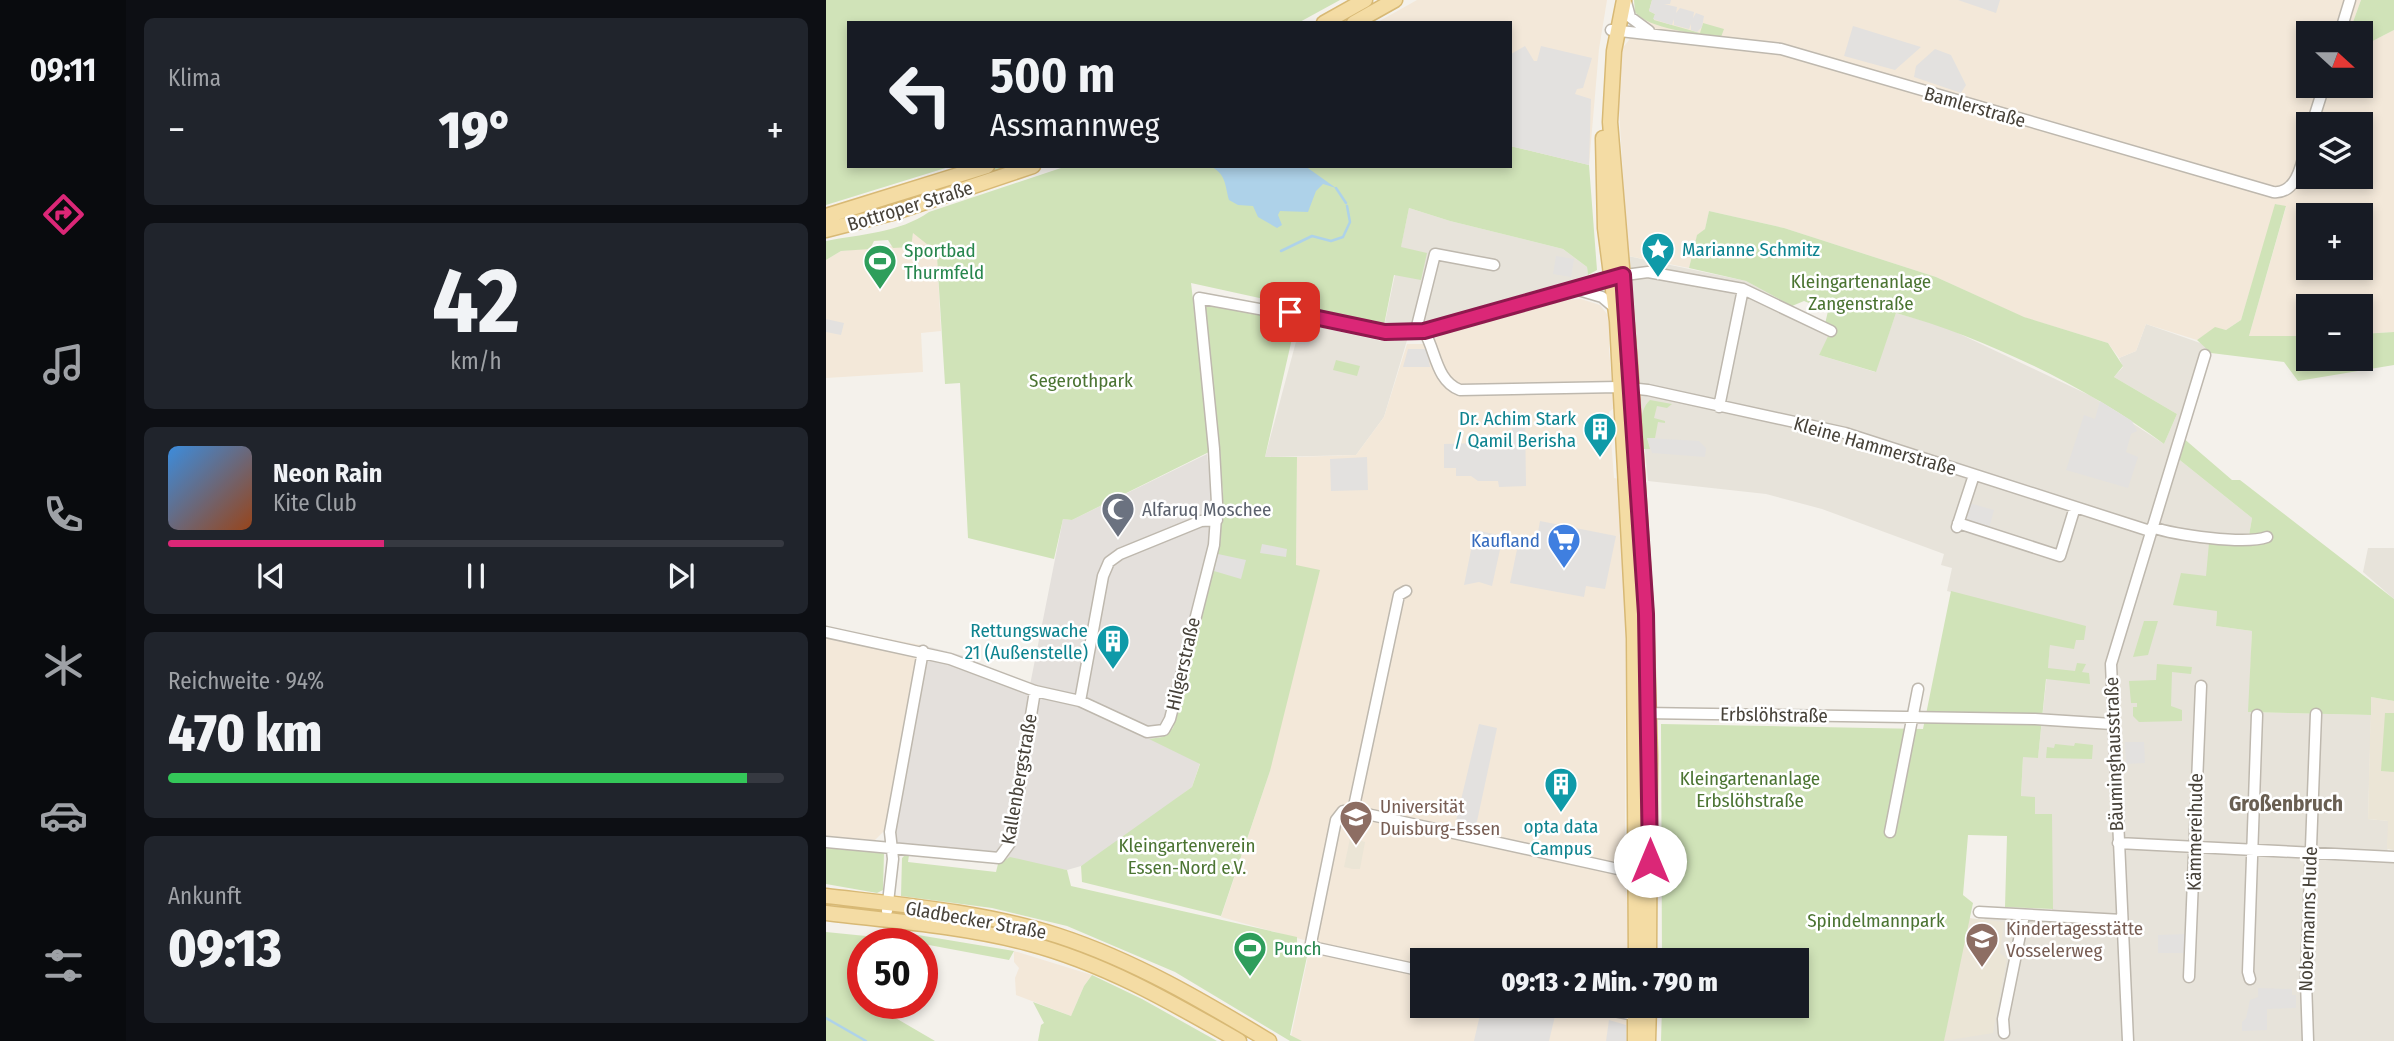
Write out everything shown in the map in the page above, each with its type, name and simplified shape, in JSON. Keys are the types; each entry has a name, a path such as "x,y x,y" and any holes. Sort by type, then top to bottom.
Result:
{"main road":[{"path":"1328,21 1365,0"},
{"path":"1358,21 1395,0"},
{"path":"1617,0 1610,122 1619,387"},
{"path":"1613,34 1625,0"},
{"name":"Bottroper Straße","path":"826,216 981,168"},
{"name":"Bottroper Straße","path":"826,230 896,212 1026,168"},
{"path":"1617,276 1615,308 1619,387 1641,639 1650,885 1649,948"},
{"path":"1636,948 1636,873 1643,713"},
{"path":"1636,873 1650,885"},
{"name":"Gladbecker Straße","path":"826,896 988,919 1078,943 1182,988 1269,1041"},
{"name":"Gladbecker Straße","path":"826,913 997,936 1070,956 1143,987 1239,1041"},
{"path":"1635,1041 1640,1018"},
{"path":"1644,1018 1648,1041"}],"street":[{"path":"1625,0 1630,18 1651,33"},
{"path":"2344,21 2350,0"},
{"name":"Bamlerstraße","path":"1613,34 1651,33 1708,43 1781,49 2266,191 2282,193 2293,184 2296,175"},
{"path":"1494,265 1435,254 1420,331 1617,276 1648,272 1742,289 1831,331"},
{"path":"1572,288 1602,297 1615,308"},
{"path":"1719,407 1742,289"},
{"name":"Hilgerstraße","path":"826,632 923,651 1035,691 1080,701 1147,732 1160,732 1168,726 1214,545 1217,520 1213,432 1198,300 1210,298 1385,332 1420,331"},
{"name":"Kleine Hammerstraße","path":"1420,331 1442,376 1460,390 1619,387 1845,433 2151,529 2249,539 2267,537"},
{"name":"Bäuminghausstraße","path":"2128,1041 2111,664 2205,355"},
{"path":"1974,475 1958,525 2060,556 2075,507"},
{"path":"1080,701 1103,576 1109,562 1120,554 1201,520 1217,520"},
{"path":"1353,811 1399,596 1406,591"},
{"path":"887,920 892,820 923,651"},
{"name":"Kämmereihude","path":"2189,977 2201,686"},
{"path":"1890,832 1918,689"},
{"name":"Kallenbergstraße","path":"826,842 999,858 1007,851 1035,691"},
{"name":"Erbslöhstraße","path":"1643,713 2035,719 2112,724"},
{"name":"Nobermanns Hude","path":"2308,1041 2305,981 2316,714"},
{"path":"2250,979 2257,715"},
{"path":"1410,968 1317,948 1311,943 1336,820 1343,811 1636,873"},
{"path":"2118,843 2394,857"},
{"path":"1979,912 2122,919"},
{"path":"2004,1033 2003,1019 2024,915"}],"shaded area":[{"path":"1417,0 1607,0 1599,49 1589,165 1512,146 1512,21 1380,21"},
{"path":"1634,0 2361,0 2353,21 2296,21 2296,98 2373,98 2373,41 2394,30 2394,332 2373,333 2373,294 2296,294 2296,336 2249,336 2286,207 2276,204 2241,320 2226,330 2215,328 2197,340 2146,324 2136,351 2119,358 2108,343 2023,317 1936,277 1784,228 1709,211 1705,229 1697,236 1689,268 1628,256 1618,93 1621,50 1629,40 1638,17"},
{"path":"1652,0 1671,0 1670,4 1664,4 1677,7 1676,13 1680,8 1694,12 1693,18 1696,13 1704,16 1702,27 1697,32 1691,30 1691,24 1689,29 1674,25 1674,19 1672,25 1653,19 1655,14 1649,11"},
{"path":"1958,0 2000,0 1996,13"},
{"path":"1853,26 1921,47 1895,70 1844,56"},
{"path":"1525,46 1534,61 1537,61 1541,46 1592,58 1583,88 1577,89 1575,94 1591,99 1589,165 1512,146 1512,53"},
{"path":"1935,49 1951,55 1966,85 1961,93 1914,77 1916,66"},
{"path":"1409,208 1563,249 1587,267 1588,275 1411,327 1384,417 1356,455 1265,457 1301,323 1381,341"},
{"name":"Sportbad Thurmfeld","path":"913,232 935,245 934,252 926,257 937,256 941,331 921,333 923,372 826,378 826,260 841,251 911,244"},
{"path":"1556,256 1574,259 1571,277 1553,274"},
{"path":"1628,256 1746,281 1833,328 1819,355 1875,372 1896,313 1945,327 2091,396 2164,444 2177,414 2114,377 2123,367 2119,358 2136,351 2146,324 2206,345 2211,353 2176,457 2252,518 2248,541 2217,611 2216,626 2252,631 2249,712 2371,715 2368,819 2389,821 2387,862 2394,863 2394,1041 1944,1041 1968,918 1981,921 1987,918 2052,920 2052,815 2035,814 2035,797 2021,797 2023,756 2038,757 2053,618 1947,591 1952,568 1941,565 1944,554 1822,509 1766,494 1648,481 1640,401 1632,387"},
{"path":"1581,299 1600,305 1610,318 1609,349 1614,408 1609,412 1614,478 1619,479 1626,547 1625,846 1629,948 1410,948 1410,1018 1629,1018 1629,1041 1290,1041 1311,942 1221,917 1270,771 1296,565 1297,457 1356,455 1384,417 1407,344 1424,344 1444,334 1564,300"},
{"path":"826,319 844,323 841,335 826,332"},
{"path":"1302,325 1313,328 1309,346 1298,343"},
{"path":"1408,349 1427,349 1430,367 1403,367"},
{"path":"2100,401 2132,421 2137,431 2131,434 2126,452 2138,457 2128,488 2066,470 2084,415 2095,419"},
{"path":"1511,411 1512,414 1525,414 1526,486 1499,487 1498,481 1478,481 1471,476 1456,476 1456,468 1444,468 1444,444 1512,442 1512,426 1505,426 1505,412"},
{"path":"1647,438 1699,441 1706,448 1705,457 1652,453"},
{"path":"1207,454 1211,486 1210,576 1173,728 1162,737 1151,739 1200,763 1192,787 1124,838 1081,866 1067,870 894,843 902,765 926,646 964,656 1030,685 1063,519 1072,520"},
{"path":"1367,457 1368,490 1331,491 1330,459"},
{"path":"1969,503 1994,510 1989,528 1964,521"},
{"name":"Kaufland","path":"1540,521 1616,536 1605,589 1586,586 1584,597 1510,583 1519,540 1536,543"},
{"path":"1475,530 1503,536 1492,586 1479,582 1464,585"},
{"path":"1262,544 1287,549 1286,557 1260,553"},
{"path":"2368,548 2394,548 2394,599 2363,572"},
{"path":"1218,554 1246,560 1241,579 1214,571"},
{"path":"826,627 926,646 902,765 884,831 875,840 826,836"},
{"path":"2371,697 2394,701 2394,850 2387,849 2388,821 2368,819"},
{"path":"1479,724 1497,728 1476,826 1456,821"},
{"path":"2125,742 2144,742 2145,763 2126,764"},
{"name":"Universität Duisburg-Essen","path":"1353,824 1362,826 1359,840 1365,842 1360,869 1344,867"},
{"name":"Kindertagesstätte Vosselerweg","path":"1968,918 2004,922 2000,953 2007,959 1993,1033 1944,1041"},
{"path":"2187,934 2186,953 2158,953 2158,935"},
{"path":"1014,951 1092,975 1084,986 1071,1016 1016,995 1015,978 1019,968 1014,962"},
{"path":"2258,988 2292,989 2292,995 2296,995 2296,1008 2267,1009 2267,1030 2242,1031 2242,1022 2246,1018 2250,1000 2258,997"},
{"path":"1479,1018 1555,1018 1549,1041 1474,1041"},
{"path":"1609,1020 1626,1025 1627,1041 1606,1041"}],"green space":[{"path":"826,0 1340,0 1302,21 847,21 847,168 946,168 826,205"},
{"path":"1634,0 1652,0 1649,11 1655,14 1654,20 1700,33 1703,23 1724,29 1721,37 1662,26 1641,18 1635,12"},
{"path":"2361,0 2394,0 2394,30 2373,41 2373,21 2353,21"},
{"name":"Segerothpark","path":"1512,146 1589,165 1597,270 1588,275 1587,267 1563,249 1409,208 1401,247 1427,253 1421,280 1394,275 1384,325 1191,283 1211,451 1072,520 1063,519 1054,559 968,538 960,383 945,384 937,257 925,257 926,253 934,252 935,245 928,245 913,233 911,247 893,248 888,240 874,241 870,249 841,251 826,260 826,241 892,229 929,212 1061,168 1512,168"},
{"path":"994,168 1014,168 826,226 826,221"},
{"path":"2275,204 2286,206 2249,336 2296,336 2296,371 2358,371 2298,381 2284,362 2211,353 2197,340 2215,327 2226,330 2241,320"},
{"name":"Kleingartenanlage Zangenstraße","path":"1709,211 1784,228 1936,277 2024,317 2108,343 2123,366 2114,377 2177,414 2164,444 2103,403 2036,367 1965,336 1896,313 1876,372 1819,355 1832,328 1825,324 1828,311 1804,301 1792,306 1746,281 1689,268 1697,235 1705,229"},
{"name":"Kleingartenverein Essen-Nord e.V.","path":"1204,303 1296,321 1265,457 1297,457 1296,565 1320,570 1270,771 1221,916 1082,882 1081,866 1192,787 1200,764 1149,739 1162,737 1173,728 1222,520 1223,494"},
{"path":"2394,332 2394,365 2373,368 2373,333"},
{"path":"1336,360 1360,366 1357,376 1333,370"},
{"path":"1650,400 1672,404 1667,408 1657,406 1654,418 1665,423 1658,422 1655,438 1647,438 1650,449 1644,449 1642,417"},
{"path":"2182,437 2232,480 2240,480 2394,599 2394,701 2371,697 2371,715 2248,712 2252,631 2216,626 2217,611 2173,605 2181,573 2206,576 2209,543 2248,541 2252,518 2176,457"},
{"path":"1951,591 2086,626 2084,640 2076,640 2074,649 2050,645 2048,668 2075,671 2077,663 2086,664 2082,672 2089,673 2090,684 2046,679 2038,758 2023,757 2021,796 2035,797 2035,814 2052,814 2053,909 2005,907 2007,836 1968,835 1963,895 1973,903 1944,1041 1661,1041 1662,1018 1809,1018 1809,948 1662,948 1661,724 1923,729"},
{"path":"2144,621 2158,621 2148,655 2133,657"},
{"path":"2157,664 2192,667 2191,674 2172,672 2171,706 2182,710 2182,721 2139,722 2133,716 2133,707 2137,707 2137,703 2131,703 2129,681 2156,680"},
{"path":"2385,713 2394,713 2394,772 2381,771"},
{"path":"2075,743 2093,745 2092,759 2046,758 2047,747 2054,748 2055,744 2074,746"},
{"path":"826,848 884,853 883,890 877,893 826,884"},
{"path":"909,855 908,862 996,872 998,864 1010,857 1067,870 1071,886 1297,937 1297,950 1308,952 1290,1035 1302,1041 1290,1041 1175,972 1067,926 992,908 901,896 902,858"},
{"path":"826,932 847,934 847,1019 897,1019 935,1041 826,1041"},
{"path":"938,938 1014,951 1009,960 938,947"},
{"path":"1092,975 1142,999 1217,1041 1038,1041 1041,1025 1044,1023 1033,1002 1071,1016 1084,986"}],"water":[{"path":"1213,168 1308,168 1336,188 1323,184 1316,191 1308,212 1280,211 1278,215 1282,225 1277,228 1258,217 1253,206 1238,205 1229,200 1222,176"}],"waterway":[{"path":"1336,188 1346,203"},
{"path":"1281,251 1312,236 1331,241 1343,237 1350,222 1347,206"},
{"path":"826,1018 866,1041"}],"place":[{"name":"Marianne Schmitz","path":"1658,279"},
{"name":"Sportbad Thurmfeld","path":"880,291"},
{"name":"Dr. Achim Stark / Qamil Berisha","path":"1600,459"},
{"name":"Alfaruq Moschee","path":"1118,539"},
{"name":"Kaufland","path":"1564,570"},
{"name":"Rettungswache 21 (Außenstelle)","path":"1113,671"},
{"name":"opta data Campus","path":"1561,814"},
{"name":"Universität Duisburg-Essen","path":"1356,847"},
{"name":"Kindertagesstätte Vosselerweg","path":"1982,969"},
{"name":"Punch","path":"1250,978"}],"district":[{"name":"Großenbruch","path":"2286,804"}],"route":[{"path":"1290,312 1385,332 1424,331 1623,275 1646,614 1650,861"}],"park label":[{"name":"Kleingartenanlage Erbslöhstraße","path":"1750,789"},
{"name":"Spindelmannpark","path":"1876,920"}]}
